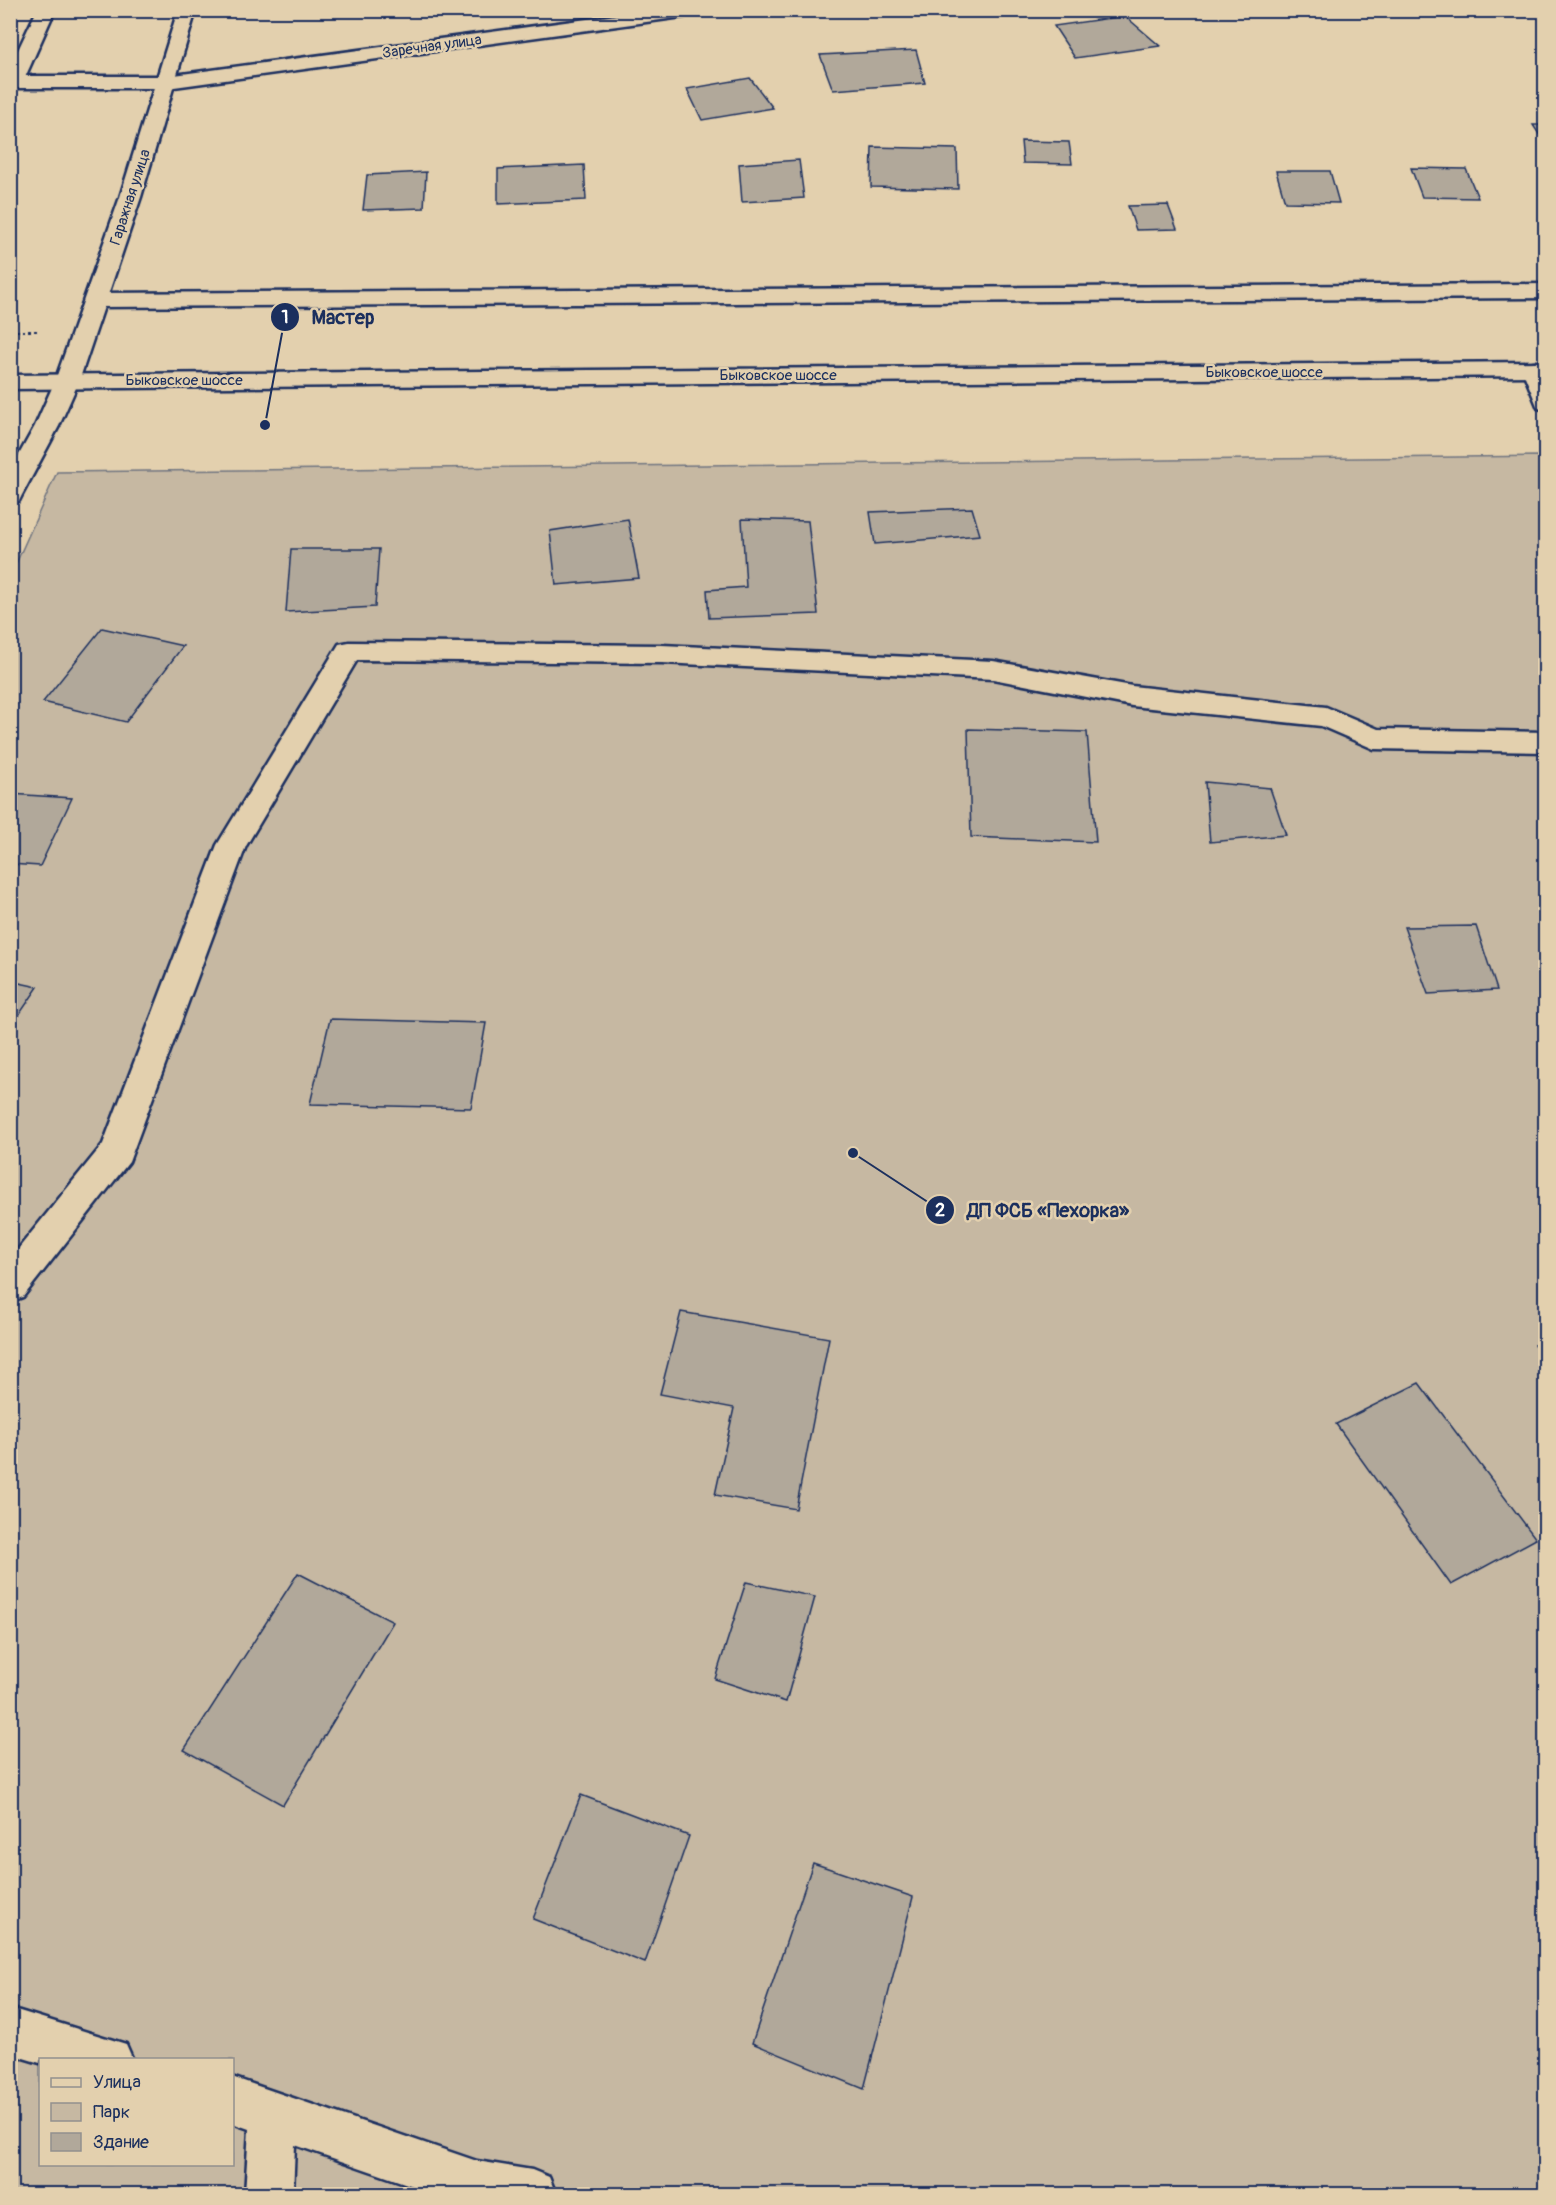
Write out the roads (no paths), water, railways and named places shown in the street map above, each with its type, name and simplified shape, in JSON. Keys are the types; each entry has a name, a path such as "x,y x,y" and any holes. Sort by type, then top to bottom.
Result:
{"street":[{"path":"12,82 46,10"},
{"name":"Гаражная улица","path":"10,495 47,426 67,381 96,300 167,82 187,10"},
{"name":"Заречная улица","path":"12,82 167,82 697,10"},
{"path":"96,300 1545,291"},
{"path":"1540,369 1545,403"},
{"name":"Быковское шоссе","path":"10,382 1540,369"},
{"path":"10,1286 117,1152 232,846 349,651 662,654 993,670 1132,696 1326,717 1374,739 1545,742"},
{"path":"10,2031 103,2058"},
{"path":"269,2194 253,2107 477,2185 532,2194"}],"place":[{"name":"Мастер","path":"265,425"},
{"name":"ДП ФСБ «Пехорка»","path":"853,1153"}]}
